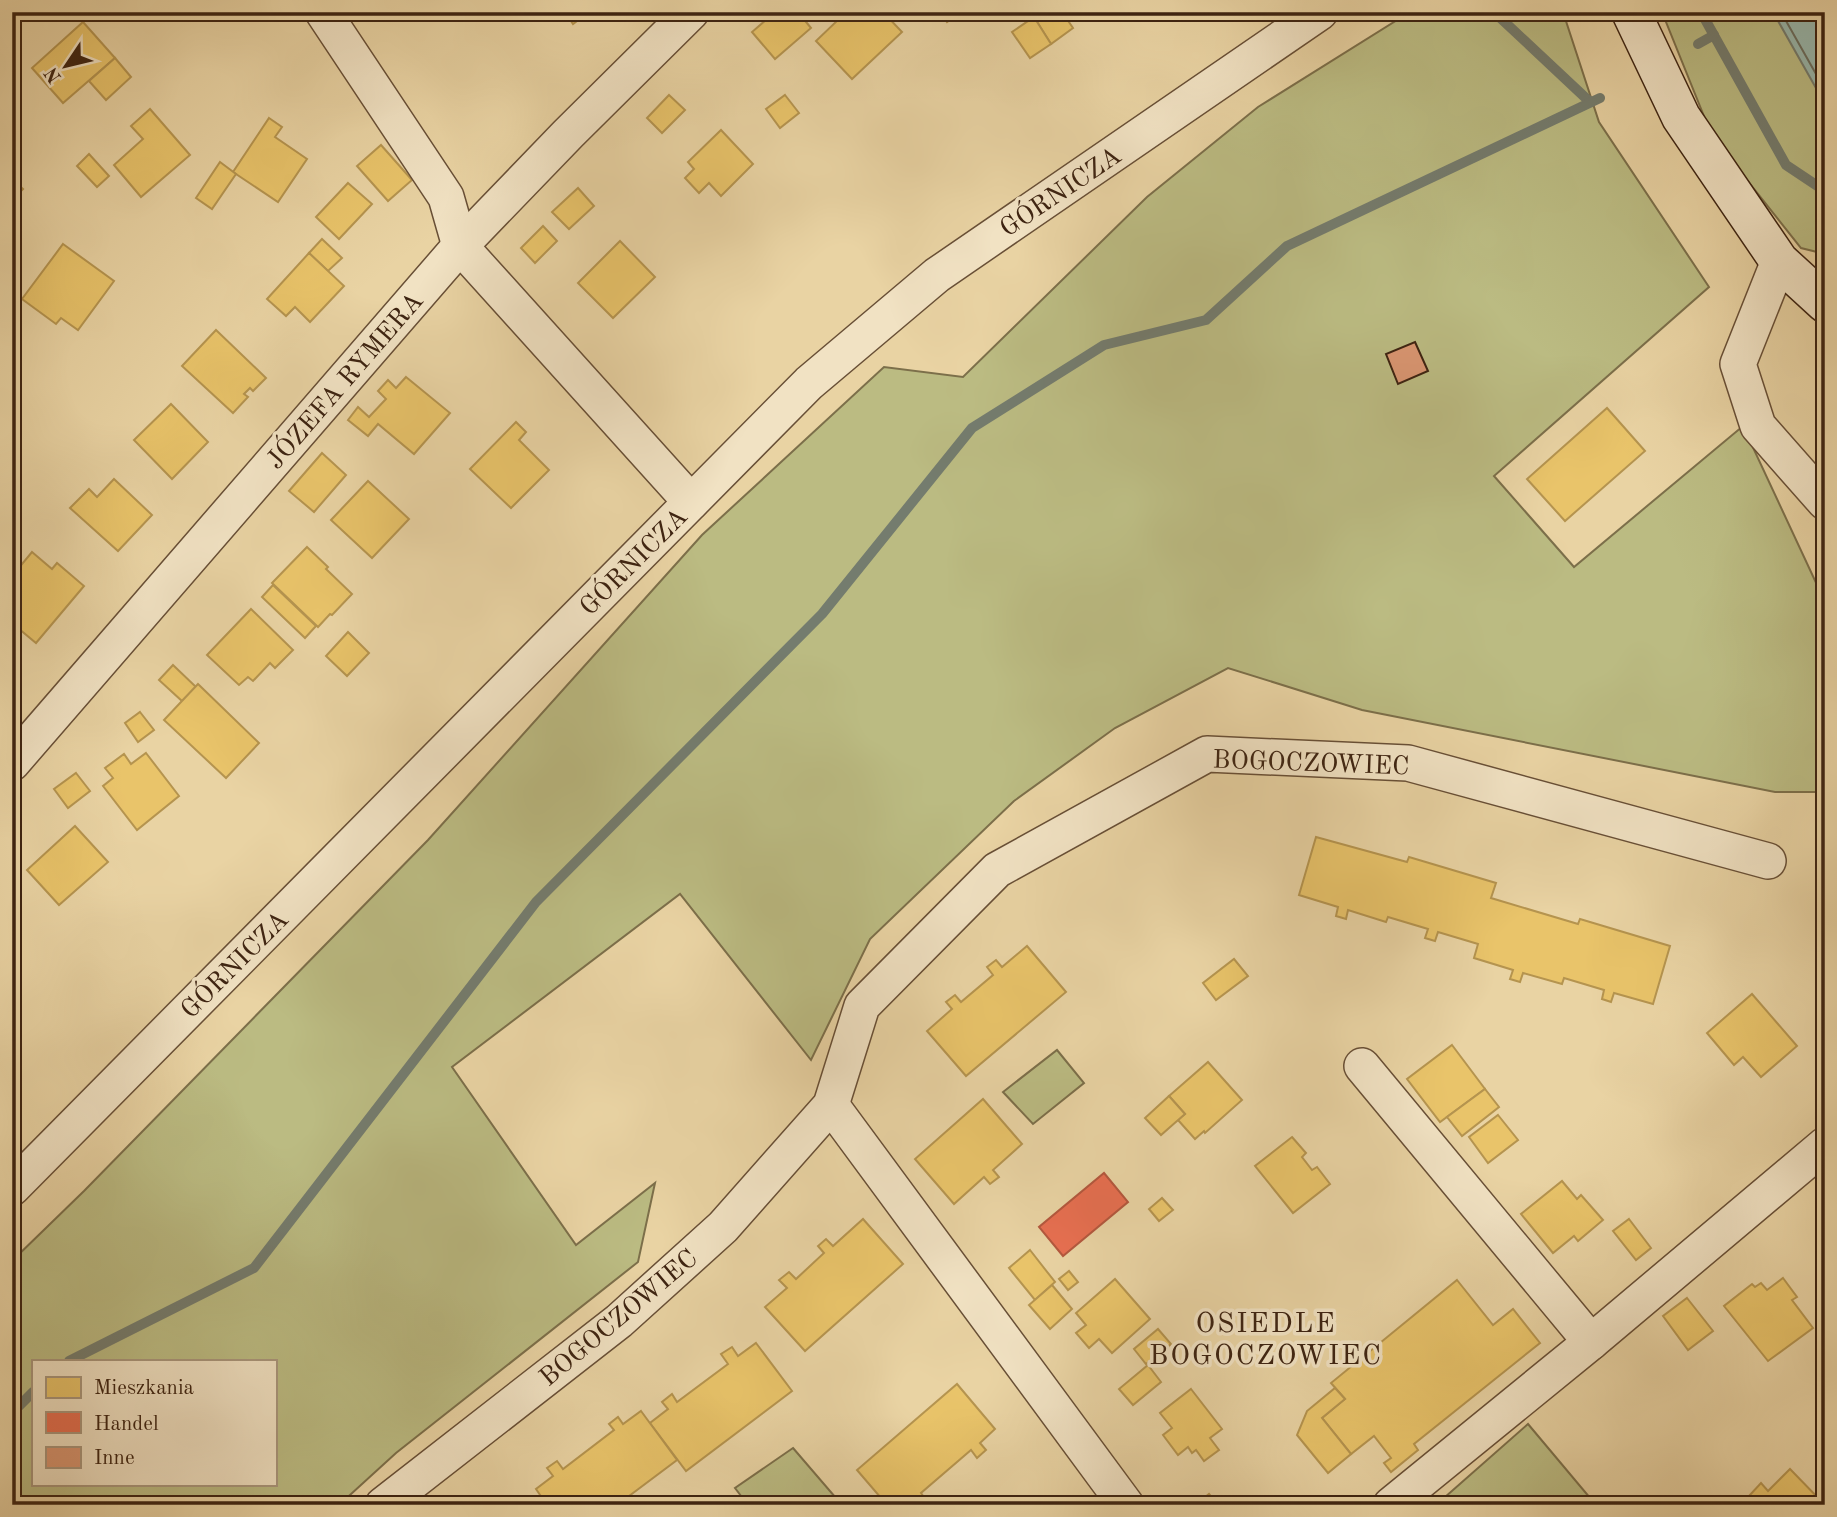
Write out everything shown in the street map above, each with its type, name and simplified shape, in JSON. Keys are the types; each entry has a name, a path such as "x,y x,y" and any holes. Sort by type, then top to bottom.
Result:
{"main road":[{"path":"1631,12 1681,117 1779,261 1825,303"}],"street":[{"path":"323,12 446,197 460,246 691,502"},
{"name":"JÓZEFA RYMERA","path":"12,762 460,246 691,12"},
{"name":"GÓRNICZA","path":"12,1188 809,383 937,275 1320,12"},
{"path":"1779,261 1738,364 1758,426 1825,502"},
{"name":"BOGOCZOWIEC","path":"383,1505 619,1321 723,1227 831,1104 862,1006 997,870 1207,754 1408,764 1768,861"},
{"path":"1362,1066 1591,1342"},
{"path":"831,1104 1126,1505"},
{"path":"1391,1505 1591,1342 1825,1145"}],"green space":[{"path":"1410,12 1563,12 1599,122 1709,287 1494,476 1574,567 1743,426 1825,602 1825,792 1775,792 1362,710 1228,668 1115,728 1014,801 870,939 811,1060 680,894 452,1067 576,1245 655,1183 638,1262 396,1453 339,1505 12,1505 12,1261 428,840 702,535 884,367 963,377 1147,197 1258,107"},
{"path":"1662,12 1825,12 1825,254 1801,248 1712,136"},
{"path":"1057,1050 1084,1083 1033,1124 1003,1092"},
{"path":"1528,1424 1596,1505 1436,1505"},
{"path":"793,1448 842,1505 748,1505 735,1488"}],"water":[{"path":"1773,12 1825,12 1825,104"}],"building: Mieszkania":[{"path":"565,12 589,12 573,24"},
{"path":"775,12 798,12 811,28 775,59 752,32"},
{"path":"832,12 883,12 902,32 852,79 816,41 838,20"},
{"path":"940,12 961,12 947,22"},
{"path":"1041,12 1062,12 1073,28 1051,44 1034,17"},
{"path":"1034,17 1051,44 1030,58 1012,32"},
{"path":"83,22 115,58 63,103 32,68"},
{"path":"115,58 131,77 106,100 89,81"},
{"path":"669,95 685,110 662,133 647,118"},
{"path":"785,95 799,113 780,128 766,109"},
{"path":"150,109 190,155 141,197 114,165 143,139 131,126"},
{"path":"269,118 282,127 275,137 307,159 278,202 233,172"},
{"path":"721,130 753,164 721,196 709,183 699,193 685,178 694,169 688,162"},
{"path":"381,145 412,180 388,201 357,166"},
{"path":"89,154 109,176 97,187 77,166"},
{"path":"220,162 236,174 212,209 196,198"},
{"path":"12,179 23,189 12,200"},
{"path":"348,183 372,204 339,239 316,217"},
{"path":"578,188 594,206 569,229 552,212"},
{"path":"543,226 557,241 535,263 521,248"},
{"path":"322,239 342,258 328,271 309,253"},
{"path":"620,241 655,277 613,318 578,283"},
{"path":"63,244 114,281 78,330 61,318 56,324 22,299"},
{"path":"309,253 344,286 310,322 295,307 286,316 267,299"},
{"path":"216,330 266,378 253,391 250,388 244,394 248,397 233,413 182,366"},
{"path":"406,377 450,413 414,454 378,424 368,436 348,420 358,407 369,417 386,399 378,391 388,380 396,388"},
{"path":"171,404 208,442 172,479 134,440"},
{"path":"1607,408 1645,451 1565,521 1527,479"},
{"path":"516,422 526,432 519,440 549,470 511,508 470,469"},
{"path":"322,453 346,475 314,512 289,491"},
{"path":"114,479 152,515 118,551 70,508 89,489 97,497"},
{"path":"368,481 409,519 372,558 331,520"},
{"path":"307,547 352,594 318,627 272,583"},
{"path":"32,552 52,569 57,563 84,586 36,643 12,623 12,576"},
{"path":"273,585 316,626 305,638 262,597"},
{"path":"251,609 293,650 275,668 270,663 253,681 248,677 239,685 207,655"},
{"path":"348,632 369,653 347,676 326,656"},
{"path":"173,665 196,687 182,701 159,680"},
{"path":"198,684 259,743 226,778 164,720"},
{"path":"140,712 154,730 138,742 125,723"},
{"path":"146,753 179,796 137,830 103,786 113,778 105,768 124,754 131,764"},
{"path":"76,773 90,791 68,808 54,789"},
{"path":"75,826 108,862 59,905 27,870"},
{"path":"1316,837 1407,862 1409,857 1496,883 1491,898 1578,924 1580,919 1670,946 1653,1004 1614,993 1611,1002 1602,999 1604,990 1564,978 1562,984 1523,973 1520,982 1510,979 1513,970 1474,958 1478,944 1438,932 1435,941 1425,938 1428,929 1388,917 1386,922 1348,910 1346,919 1336,916 1338,907 1299,895"},
{"path":"1027,946 1066,992 966,1076 927,1031 952,1009 946,1002 955,995 961,1002 993,975 987,967 996,960 1002,967"},
{"path":"1234,959 1248,976 1216,1000 1203,983"},
{"path":"1752,994 1797,1046 1761,1077 1743,1057 1734,1065 1707,1033"},
{"path":"1452,1045 1485,1089 1440,1122 1407,1079"},
{"path":"1208,1062 1242,1100 1195,1139 1178,1120 1185,1114 1169,1096"},
{"path":"1485,1089 1499,1107 1462,1136 1447,1117"},
{"path":"1169,1096 1185,1114 1161,1135 1145,1118"},
{"path":"983,1099 1022,1144 993,1170 999,1177 990,1184 984,1177 954,1204 915,1159"},
{"path":"1498,1115 1518,1140 1488,1163 1469,1137"},
{"path":"1292,1137 1306,1153 1302,1157 1312,1170 1317,1167 1330,1184 1293,1213 1255,1166"},
{"path":"1562,1181 1577,1199 1581,1195 1603,1220 1578,1241 1574,1236 1553,1253 1521,1214"},
{"path":"1162,1198 1173,1210 1159,1221 1149,1209"},
{"path":"863,1219 903,1264 805,1351 765,1307 787,1288 779,1280 789,1272 796,1279 824,1253 818,1246 826,1239 833,1246"},
{"path":"1629,1219 1651,1248 1636,1260 1613,1231"},
{"path":"1030,1250 1055,1282 1035,1300 1009,1268"},
{"path":"1069,1271 1078,1282 1068,1290 1059,1279"},
{"path":"1783,1278 1797,1297 1792,1300 1813,1328 1768,1361 1724,1306 1752,1284 1755,1287 1761,1283 1767,1290"},
{"path":"1115,1279 1150,1319 1112,1353 1099,1339 1089,1348 1076,1333 1086,1325 1076,1313"},
{"path":"1457,1280 1493,1325 1513,1309 1540,1343 1414,1444 1418,1450 1391,1472 1384,1463 1391,1458 1374,1436 1351,1454 1322,1418 1345,1399 1331,1383"},
{"path":"1052,1285 1072,1309 1050,1329 1029,1305"},
{"path":"1687,1298 1713,1331 1688,1350 1663,1316"},
{"path":"1158,1329 1171,1344 1146,1364 1134,1349"},
{"path":"756,1343 792,1391 686,1471 650,1423 668,1409 662,1402 672,1394 677,1402 728,1364 721,1354 732,1347 738,1356"},
{"path":"1148,1365 1161,1382 1133,1405 1119,1389"},
{"path":"957,1384 995,1429 980,1443 986,1450 977,1458 971,1450 921,1493 926,1500 920,1505 914,1505 911,1501 907,1505 887,1505 857,1470"},
{"path":"1335,1388 1345,1399 1322,1418 1351,1454 1328,1473 1297,1435 1307,1411"},
{"path":"1191,1389 1222,1429 1210,1438 1219,1450 1204,1461 1196,1450 1192,1453 1188,1447 1178,1455 1163,1435 1172,1428 1160,1413"},
{"path":"641,1411 677,1460 617,1505 547,1505 536,1489 553,1476 547,1468 557,1461 563,1469 614,1430 609,1424 618,1417 623,1424"},
{"path":"1790,1469 1825,1505 1755,1505 1749,1496 1761,1483 1768,1491"},
{"path":"1209,1494 1218,1505 1202,1505 1199,1502"}],"building: Handel":[{"path":"1104,1173 1128,1202 1063,1256 1039,1227"}],"building: Inne":[{"path":"1415,342 1428,371 1398,384 1386,354"}],"waterway":[{"path":"1494,12 1590,102"},
{"path":"1701,12 1786,165 1825,191"},
{"path":"1698,44 1714,35"},
{"path":"71,1360 254,1268 536,902 822,614 972,428 1104,345 1206,320 1287,246 1600,98"},
{"path":"12,1413 32,1393"}],"district":[{"name":"OSIEDLE BOGOCZOWIEC","path":"1266,1338"}]}
